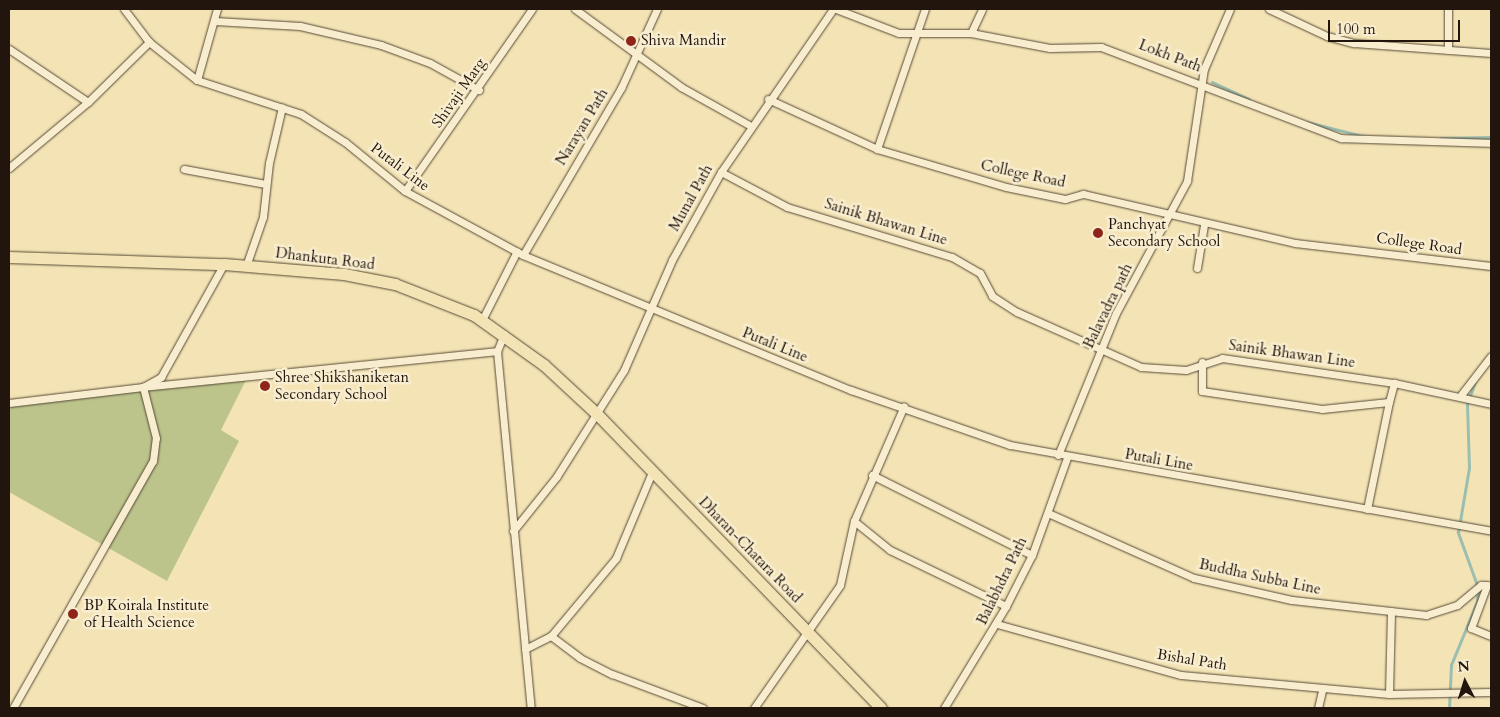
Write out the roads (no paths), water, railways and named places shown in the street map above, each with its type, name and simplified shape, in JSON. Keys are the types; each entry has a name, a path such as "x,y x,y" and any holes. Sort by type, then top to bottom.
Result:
{"main road":[{"name":"Dhankuta Road","path":"9,257 224,264 395,284 482,320 504,334 597,414"},
{"name":"Dharan-Chatara Road","path":"597,414 881,708"}],"street":[{"name":"Putali Line","path":"124,9 149,42 197,80 282,107 345,142 405,192 520,253 650,310 851,390 904,406 1010,445 1068,458 1491,531"},
{"path":"197,80 217,9"},
{"name":"Shivaji Marg","path":"405,192 479,90 532,9"},
{"path":"575,9 681,87 749,125"},
{"name":"Narayan Path","path":"482,320 638,56 657,9"},
{"name":"Lokh Path","path":"834,9 876,27 917,34 971,33 1050,48 1101,47 1201,83 1276,116 1341,138 1491,143"},
{"name":"Munal Path","path":"513,531 557,476 624,370 672,260 749,125 834,9"},
{"path":"877,149 925,9"},
{"path":"971,33 982,9"},
{"name":"Balavadra path","path":"1058,455 1100,351 1131,284 1171,216 1187,181 1201,83 1230,9"},
{"path":"1269,9 1327,36 1354,43 1491,53"},
{"path":"1448,9 1448,50"},
{"path":"215,21 300,26 381,45 430,63 479,90"},
{"path":"9,168 88,102 149,42"},
{"path":"9,49 88,102"},
{"name":"College Road","path":"768,100 877,149 1006,187 1065,199 1083,194 1204,225 1295,243 1491,266"},
{"path":"246,266 263,217 266,184 282,107"},
{"path":"184,169 266,184"},
{"name":"Sainik Bhawan Line","path":"721,172 787,207 952,256 980,273 992,296 1100,351 1141,367 1165,371 1222,358 1394,383 1463,395 1491,404"},
{"path":"1197,268 1204,225"},
{"path":"143,387 161,378 224,264"},
{"path":"504,334 497,351 531,708"},
{"path":"9,403 143,387 497,351"},
{"path":"1463,395 1491,356"},
{"path":"1202,362 1201,388 1207,392 1322,409 1389,402"},
{"path":"1367,509 1394,383"},
{"path":"13,708 153,460 156,438 143,387"},
{"path":"754,708 810,633 840,585 854,521 872,475 904,406"},
{"name":"Balabhdra Path","path":"944,708 997,624 1032,555 1068,458"},
{"path":"525,649 551,636 616,558 653,470"},
{"path":"872,475 1032,555"},
{"name":"Buddha Subba Line","path":"1048,513 1210,583 1292,600 1414,615 1440,612 1472,593 1480,585 1487,585 1487,591 1471,628 1491,636"},
{"path":"854,521 890,550 1006,606"},
{"path":"1389,694 1391,611"},
{"name":"Bishal Path","path":"997,624 1181,675 1322,690 1389,694 1491,692"},
{"path":"551,636 580,658 612,674 703,708"},
{"path":"1318,708 1322,690"}],"waterway":[{"path":"1212,82 1249,99"},
{"path":"1307,122 1363,136"},
{"path":"1441,138 1491,137"},
{"path":"1449,708 1451,665 1477,602 1478,588 1458,533 1469,468 1467,404 1475,382"}],"place":[{"name":"Shiva Mandir","path":"631,41"},
{"name":"Panchyat Secondary School","path":"1098,233"},
{"name":"Shree Shikshaniketan Secondary School","path":"265,386"},
{"name":"BP Koirala Institute of Health Science","path":"73,614"}]}
